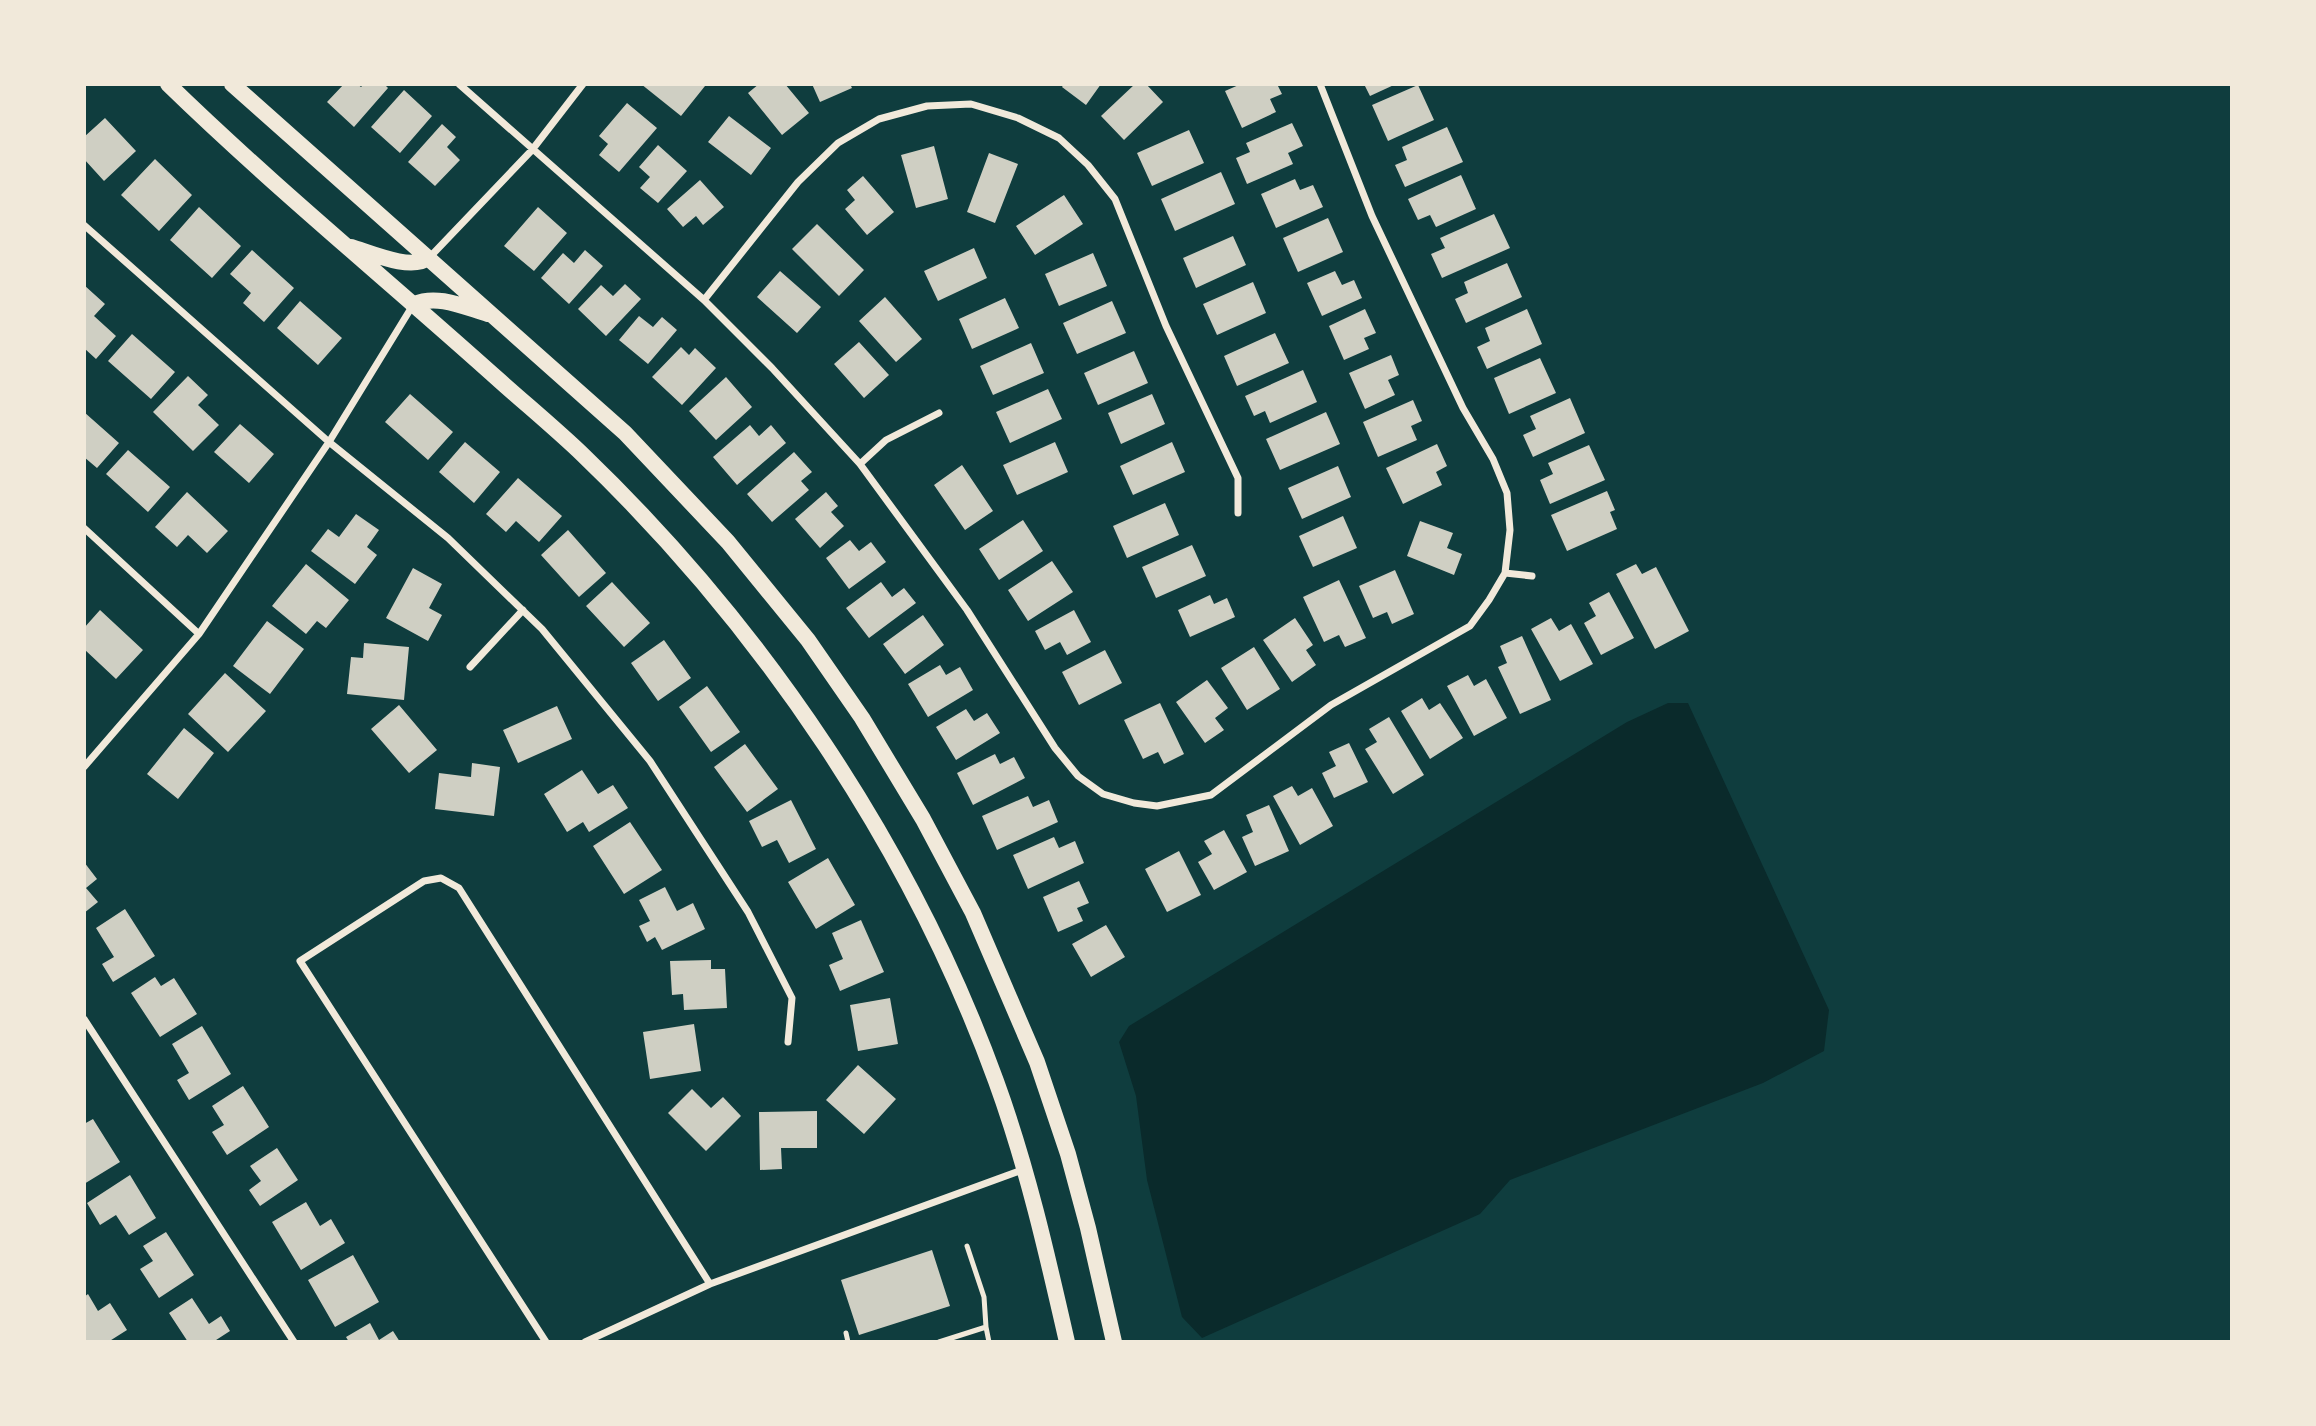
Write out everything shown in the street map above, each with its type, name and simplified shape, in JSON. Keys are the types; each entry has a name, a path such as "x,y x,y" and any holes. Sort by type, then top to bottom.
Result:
{"main road":[{"path":"168,84 345,246 584,456 695,572 774,671 883,838 931,929 995,1079 1025,1169 1065,1342"},
{"path":"232,84 625,433 728,542 808,640 862,718 916,807 973,913 1037,1062 1078,1191 1114,1342"},
{"path":"345,246 404,263 422,263 428,258"},
{"path":"414,304 426,299 441,300 494,315"}],"street":[{"path":"459,84 704,300 772,368 860,464 967,610 1055,748 1078,776 1103,794 1157,806 1210,796 1331,705 1470,626 1505,573 1510,530 1507,492 1493,459 1463,408 1372,216 1320,84"},
{"path":"428,258 532,149 583,84"},
{"path":"704,300 797,182 838,143 879,119 927,107 971,104 1018,118 1059,138 1088,165 1115,199 1166,326 1238,478 1238,513"},
{"path":"84,225 329,442 448,538 542,629 650,761 748,912 793,998 788,1042"},
{"path":"84,768 199,634 329,442 414,304"},
{"path":"860,464 886,440 939,413"},
{"path":"84,528 199,634"},
{"path":"1505,573 1532,576"},
{"path":"470,667 523,610"},
{"path":"546,1342 300,961 424,881 441,878 459,888 709,1284"},
{"path":"84,1019 294,1342"},
{"path":"585,1342 709,1284 1025,1169"}],"lane":[{"path":"967,1246 984,1297 989,1342"},
{"path":"939,1342 986,1326"},
{"path":"846,1333 848,1342"}],"water":[{"path":"1668,703 1688,703 1829,1010 1824,1051 1763,1083 1510,1180 1480,1214 1202,1338 1182,1317 1147,1180 1136,1096 1119,1042 1129,1026 1627,722"}],"building":[{"path":"344,84 357,84 361,87 364,84 384,84 388,88 354,127 327,102"},
{"path":"641,84 702,84 705,86 681,116"},
{"path":"759,84 785,84 809,113 782,135 748,93"},
{"path":"812,84 850,84 852,88 820,102"},
{"path":"1064,84 1101,84 1086,105 1062,87"},
{"path":"1135,84 1146,84 1163,102 1124,140 1101,116"},
{"path":"1241,84 1277,84 1282,94 1270,99 1276,112 1242,128 1225,91"},
{"path":"1364,84 1396,84 1370,96"},
{"path":"1418,85 1434,120 1388,141 1372,105"},
{"path":"404,90 432,116 400,153 371,127"},
{"path":"627,103 657,128 619,172 599,155 608,144 599,136"},
{"path":"729,116 771,148 751,175 708,142"},
{"path":"105,118 136,151 104,181 84,159 84,137"},
{"path":"1292,123 1303,146 1288,153 1293,164 1247,184 1236,158 1250,152 1246,143"},
{"path":"442,124 456,137 447,147 460,160 435,186 408,162"},
{"path":"1447,127 1463,162 1405,187 1395,165 1407,160 1402,147"},
{"path":"1189,130 1204,163 1152,186 1137,153"},
{"path":"658,145 687,171 658,203 640,188 650,177 639,167"},
{"path":"934,146 948,199 916,208 901,155"},
{"path":"989,153 1018,164 995,223 967,212"},
{"path":"155,159 192,195 159,231 121,195"},
{"path":"1221,172 1235,204 1175,231 1161,199"},
{"path":"1461,175 1476,209 1436,227 1430,215 1418,220 1408,199"},
{"path":"863,176 894,212 867,235 845,209 855,200 847,190"},
{"path":"1295,179 1300,190 1313,185 1323,207 1276,228 1261,194"},
{"path":"700,180 724,207 703,225 696,216 683,227 667,209"},
{"path":"1064,195 1083,224 1035,255 1016,226"},
{"path":"199,207 241,246 212,278 170,240"},
{"path":"538,207 567,233 534,271 504,246"},
{"path":"1494,214 1510,248 1442,278 1431,254 1445,248 1440,238"},
{"path":"1328,218 1343,252 1298,272 1283,238"},
{"path":"817,224 864,270 839,296 792,249"},
{"path":"1233,236 1246,265 1196,288 1183,258"},
{"path":"974,248 987,278 938,301 924,271"},
{"path":"252,250 294,288 264,322 243,303 251,293 230,274"},
{"path":"585,250 603,266 569,304 541,278 563,253 574,263"},
{"path":"1093,253 1107,286 1059,306 1045,274"},
{"path":"1507,263 1522,297 1466,323 1455,299 1468,293 1464,282"},
{"path":"780,271 821,307 797,333 757,297"},
{"path":"1335,271 1342,285 1354,280 1362,298 1322,316 1307,283"},
{"path":"1253,282 1266,313 1217,335 1203,304"},
{"path":"625,284 641,299 606,336 578,309 601,285 613,296"},
{"path":"84,285 105,304 94,316 116,336 96,359 84,348"},
{"path":"885,297 922,339 896,362 859,321"},
{"path":"1005,298 1019,328 972,349 959,319"},
{"path":"300,301 342,338 318,365 277,328"},
{"path":"1112,301 1126,333 1077,354 1063,323"},
{"path":"1365,309 1376,333 1364,338 1369,349 1344,360 1329,326"},
{"path":"1527,309 1542,344 1487,369 1477,347 1490,341 1485,328"},
{"path":"639,316 653,327 662,317 677,330 648,364 619,340"},
{"path":"1275,333 1289,363 1237,386 1224,356"},
{"path":"132,334 175,372 151,399 108,361"},
{"path":"859,342 889,375 864,398 834,364"},
{"path":"1031,343 1044,373 993,395 980,366"},
{"path":"681,347 689,355 695,348 716,368 682,405 652,377"},
{"path":"1134,351 1148,383 1098,405 1084,373"},
{"path":"1391,355 1399,375 1388,380 1395,395 1365,409 1349,373"},
{"path":"1540,358 1556,393 1509,414 1494,378"},
{"path":"1303,370 1317,402 1270,423 1265,411 1254,416 1245,396"},
{"path":"188,376 208,395 198,405 219,425 193,451 153,412"},
{"path":"726,377 752,407 716,440 689,411"},
{"path":"1048,389 1062,419 1010,443 996,412"},
{"path":"410,394 453,432 428,460 385,422"},
{"path":"1152,394 1165,424 1121,444 1108,413"},
{"path":"1570,398 1585,433 1533,457 1523,435 1536,429 1530,416"},
{"path":"1413,400 1422,421 1411,426 1417,440 1378,457 1363,422"},
{"path":"84,412 119,443 97,468 84,457"},
{"path":"1326,412 1340,444 1280,470 1266,439"},
{"path":"240,424 274,454 249,483 214,452"},
{"path":"750,425 759,436 771,425 786,443 737,485 713,457"},
{"path":"465,442 500,472 474,503 439,472"},
{"path":"1055,442 1068,472 1017,495 1003,465"},
{"path":"1172,442 1185,472 1133,495 1120,466"},
{"path":"1437,444 1447,466 1436,472 1442,485 1403,504 1386,468"},
{"path":"1589,445 1605,480 1550,504 1540,480 1553,474 1548,463"},
{"path":"128,450 170,487 148,512 106,474"},
{"path":"794,452 812,472 801,481 809,490 772,522 747,494"},
{"path":"962,465 993,511 965,530 934,485"},
{"path":"1338,466 1351,497 1302,519 1288,488"},
{"path":"518,478 562,516 539,542 516,521 506,532 486,514"},
{"path":"1607,491 1615,510 1610,512 1617,529 1567,551 1551,515"},
{"path":"187,492 228,531 207,553 188,535 177,547 155,527"},
{"path":"826,492 838,506 831,512 844,526 820,548 795,519"},
{"path":"1165,503 1179,535 1127,558 1113,526"},
{"path":"356,514 379,530 367,547 377,555 355,584 311,551 328,529 339,537"},
{"path":"1343,516 1357,548 1313,567 1299,536"},
{"path":"1023,520 1043,551 999,580 979,549"},
{"path":"1420,521 1453,533 1447,548 1462,554 1454,575 1407,556"},
{"path":"568,530 606,573 579,597 541,555"},
{"path":"850,540 859,551 871,542 886,562 849,589 826,558"},
{"path":"1192,545 1206,576 1156,598 1142,567"},
{"path":"1052,561 1073,592 1028,621 1008,590"},
{"path":"306,564 349,600 326,628 317,621 306,634 272,606"},
{"path":"1636,564 1642,574 1656,567 1689,631 1655,649 1616,574"},
{"path":"413,568 442,584 429,608 442,615 428,641 386,618"},
{"path":"1395,570 1414,614 1392,624 1387,612 1373,618 1359,586"},
{"path":"1339,580 1366,638 1345,647 1339,635 1324,642 1303,597"},
{"path":"612,582 650,623 624,647 586,606"},
{"path":"881,582 892,597 904,588 916,603 869,638 846,608"},
{"path":"1609,592 1634,638 1601,655 1584,623 1596,616 1589,603"},
{"path":"1210,595 1214,604 1227,598 1235,617 1190,637 1178,610"},
{"path":"100,610 143,650 116,679 84,649 84,628"},
{"path":"1074,610 1091,642 1067,655 1060,642 1045,650 1035,631"},
{"path":"923,615 944,645 905,674 883,644"},
{"path":"1295,618 1313,645 1306,650 1316,665 1292,682 1263,640"},
{"path":"1551,618 1559,631 1571,624 1593,664 1560,681 1531,629"},
{"path":"267,621 304,649 270,694 233,666"},
{"path":"1522,636 1551,700 1520,714 1498,667 1507,663 1500,646"},
{"path":"664,640 691,678 658,701 631,663"},
{"path":"364,643 409,647 404,700 347,694 351,657 363,658"},
{"path":"1254,647 1280,689 1247,710 1221,668"},
{"path":"1105,650 1122,683 1079,705 1062,672"},
{"path":"940,665 946,675 960,667 973,690 928,717 908,684"},
{"path":"225,673 266,711 228,752 188,714"},
{"path":"1468,675 1474,686 1486,679 1507,718 1474,736 1447,686"},
{"path":"1207,680 1228,708 1215,718 1224,730 1205,743 1176,702"},
{"path":"707,686 740,732 711,752 679,707"},
{"path":"1422,698 1429,710 1440,703 1463,738 1430,759 1401,711"},
{"path":"1160,703 1184,754 1164,764 1158,752 1143,759 1124,720"},
{"path":"399,705 437,750 409,773 371,729"},
{"path":"557,706 572,739 518,763 503,730"},
{"path":"966,709 974,721 987,713 1000,733 956,760 936,727"},
{"path":"1389,717 1424,775 1393,794 1365,749 1377,742 1369,729"},
{"path":"184,728 214,753 178,799 147,774"},
{"path":"1349,743 1368,782 1334,798 1322,773 1336,766 1329,752"},
{"path":"745,744 778,789 747,812 714,767"},
{"path":"995,754 1000,764 1014,757 1025,778 973,805 957,773"},
{"path":"472,763 500,767 494,816 435,809 439,773 471,777"},
{"path":"582,770 598,794 613,785 628,808 589,832 583,822 567,832 544,794"},
{"path":"1292,786 1298,796 1312,788 1333,826 1300,845 1273,796"},
{"path":"1028,796 1033,807 1049,800 1058,822 997,850 982,816"},
{"path":"791,800 816,849 789,863 777,840 762,847 749,821"},
{"path":"1269,805 1289,851 1255,866 1242,837 1253,832 1246,815"},
{"path":"630,822 662,870 624,894 593,846"},
{"path":"1224,830 1247,872 1214,890 1198,862 1212,854 1204,841"},
{"path":"1054,837 1059,848 1075,841 1084,863 1028,889 1013,855"},
{"path":"1179,851 1201,895 1167,912 1145,869"},
{"path":"828,858 855,905 816,929 788,882"},
{"path":"84,862 97,879 86,888 98,902 84,913"},
{"path":"1079,881 1089,903 1077,908 1083,921 1058,932 1043,897"},
{"path":"665,887 677,911 693,903 705,929 662,950 655,937 647,942 639,926 650,921 639,900"},
{"path":"125,909 155,956 113,982 102,964 114,957 96,928"},
{"path":"861,920 884,972 840,991 829,965 843,959 832,933"},
{"path":"1106,925 1125,957 1091,977 1072,944"},
{"path":"711,960 711,969 725,969 727,1008 684,1010 683,994 672,995 670,961"},
{"path":"155,977 161,986 174,978 197,1014 160,1037 131,993"},
{"path":"890,998 898,1044 858,1051 850,1005"},
{"path":"694,1024 701,1071 650,1079 643,1032"},
{"path":"202,1026 231,1074 189,1100 177,1080 189,1073 172,1044"},
{"path":"858,1065 896,1099 864,1134 826,1100"},
{"path":"243,1086 269,1127 227,1155 212,1132 224,1125 212,1106"},
{"path":"692,1089 711,1108 723,1097 741,1116 706,1151 668,1113"},
{"path":"817,1111 817,1148 781,1148 782,1169 760,1170 759,1112"},
{"path":"93,1119 120,1162 84,1184 84,1124"},
{"path":"277,1148 298,1180 260,1206 249,1190 261,1181 250,1166"},
{"path":"130,1175 156,1218 129,1235 116,1215 100,1225 87,1203"},
{"path":"306,1202 320,1226 331,1219 345,1243 301,1270 272,1222"},
{"path":"166,1232 194,1275 159,1298 140,1269 153,1261 143,1246"},
{"path":"932,1250 950,1306 859,1335 841,1280"},
{"path":"353,1255 379,1302 335,1327 308,1280"},
{"path":"88,1294 98,1311 110,1303 127,1330 108,1342 84,1342 84,1297"},
{"path":"192,1298 209,1324 221,1316 230,1331 213,1342 188,1342 169,1313"},
{"path":"370,1323 379,1340 393,1331 400,1342 349,1342 346,1337"}]}
